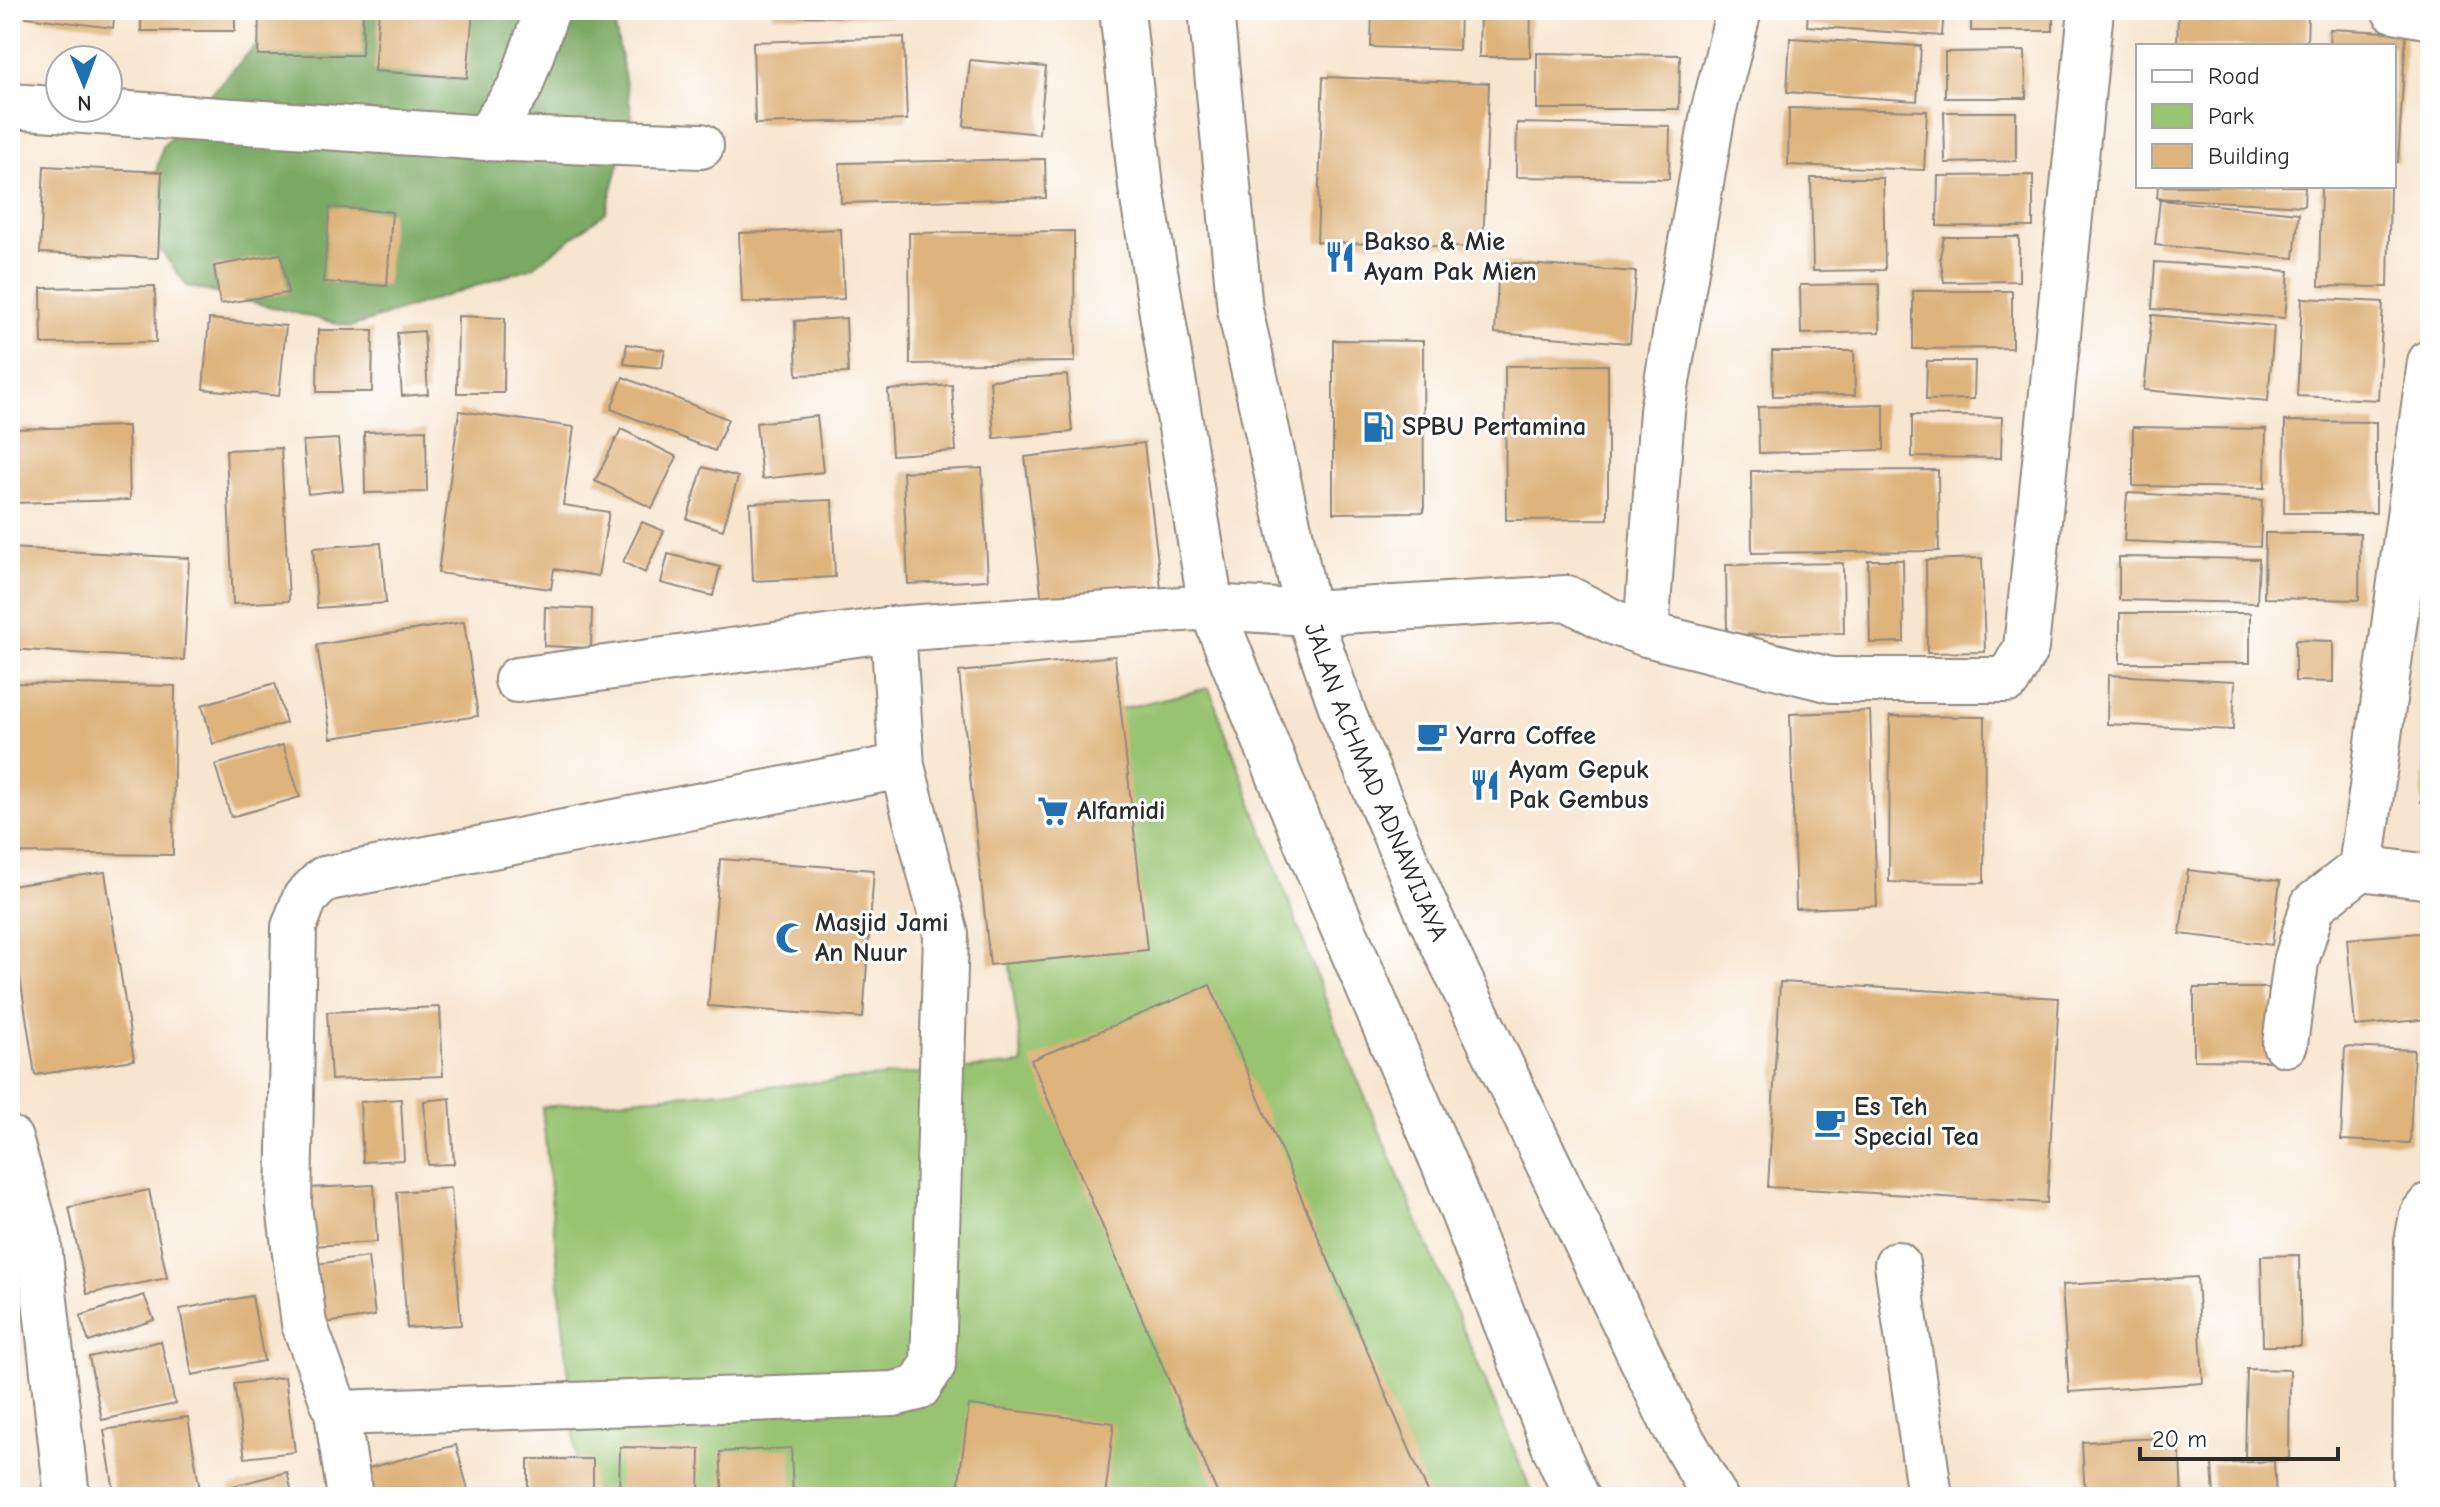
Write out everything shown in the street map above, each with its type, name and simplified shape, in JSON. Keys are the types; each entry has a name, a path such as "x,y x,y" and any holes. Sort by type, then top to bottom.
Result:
{"street":[{"path":"486,138 520,87 547,10"},
{"path":"1122,10 1141,187 1211,607 1307,844 1446,1169 1554,1446 1577,1497"},
{"name":"JALAN ACHMAD ADNAWIJAYA","path":"1211,10 1240,310 1308,613 1345,718 1430,917 1673,1424 1715,1497"},
{"path":"1646,634 1662,411 1713,113 1739,10"},
{"path":"517,680 893,629 1211,607 1308,613 1567,598 1613,622 1646,634 1831,680 2008,680 2026,648 2091,10"},
{"path":"2394,10 2430,17"},
{"path":"10,106 486,138 701,146"},
{"path":"2285,1044 2296,962 2313,905 2361,868 2430,362"},
{"path":"337,1413 894,1394 918,1388 933,1365 946,934 902,766 893,629"},
{"path":"350,1497 337,1413 304,1324 289,1206 294,927 305,898 324,879 902,766"},
{"path":"2361,868 2430,877"},
{"path":"10,1139 38,1237 67,1497"},
{"path":"2415,1497 2417,1242 2422,1215 2430,1205"},
{"path":"1897,1264 1930,1497"}],"green space":[{"path":"288,10 612,10 632,116 606,212 533,267 351,327 187,286 142,225 163,146"},
{"path":"1209,688 1338,1033 1534,1497 580,1497 542,1107 1023,1064 980,742"}],"building":[{"path":"27,10 115,10 113,28 26,17"},
{"path":"141,10 235,10 235,31 141,31"},
{"path":"259,10 363,10 362,55 258,55"},
{"path":"379,10 473,10 467,78 374,71"},
{"path":"773,10 915,10 915,17 773,16"},
{"path":"1372,10 1460,10 1459,50 1371,47"},
{"path":"1480,10 1531,10 1530,57 1479,57"},
{"path":"1808,10 1944,10 1942,36 1807,26"},
{"path":"1971,10 2053,10 2053,31 1971,31"},
{"path":"2178,10 2308,10 2307,44 2177,44"},
{"path":"2330,29 2406,33 2398,162 2396,44 2329,44"},
{"path":"904,37 907,120 755,124 753,42"},
{"path":"1790,38 1921,46 1917,101 1787,92"},
{"path":"2025,51 2026,98 1945,98 1945,52"},
{"path":"1537,53 1680,55 1679,109 1537,109"},
{"path":"970,60 1046,67 1039,134 964,126"},
{"path":"1323,77 1489,83 1483,248 1317,242"},
{"path":"1789,108 1927,111 1924,170 1788,165"},
{"path":"1944,112 2016,112 2016,161 1945,163"},
{"path":"1517,123 1670,126 1669,179 1516,177"},
{"path":"1045,159 1046,198 841,203 840,163"},
{"path":"44,166 162,172 158,258 40,253"},
{"path":"2033,175 2033,227 1937,226 1938,176"},
{"path":"1811,178 1883,178 1885,270 1813,271"},
{"path":"2158,188 2305,188 2304,206 2157,198"},
{"path":"2321,188 2390,188 2388,287 2319,286"},
{"path":"2160,200 2299,213 2294,258 2155,245"},
{"path":"330,207 392,212 387,286 323,282"},
{"path":"841,229 844,299 742,303 739,233"},
{"path":"1074,231 1075,362 910,364 909,233"},
{"path":"1944,237 2019,237 2019,281 1944,282 1940,256"},
{"path":"281,254 288,293 220,304 214,266"},
{"path":"1499,262 1636,272 1630,343 1495,333"},
{"path":"2155,262 2289,271 2285,318 2152,309"},
{"path":"1879,284 1880,332 1801,334 1800,285"},
{"path":"155,286 156,342 42,344 41,288"},
{"path":"1913,291 2012,291 2012,348 1913,349"},
{"path":"2302,298 2383,302 2378,400 2297,396"},
{"path":"2152,315 2274,326 2268,401 2144,390"},
{"path":"458,316 505,318 504,393 457,393"},
{"path":"846,318 848,373 797,375 795,321"},
{"path":"209,319 286,326 279,396 203,389"},
{"path":"318,330 373,330 372,392 317,392"},
{"path":"424,331 428,394 402,396 397,333"},
{"name":"SPBU Pertamina","path":"1333,340 1423,341 1424,512 1333,513"},
{"path":"627,344 665,350 662,368 624,364"},
{"path":"1772,351 1854,351 1855,395 1773,396"},
{"path":"1927,361 1975,361 1974,399 1926,400"},
{"path":"1608,365 1608,519 1506,520 1505,366"},
{"path":"1067,375 1072,432 994,438 990,380"},
{"path":"623,377 728,419 715,451 611,409"},
{"path":"952,385 956,451 892,455 888,390"},
{"path":"1884,404 1884,450 1759,453 1758,407"},
{"path":"459,411 574,427 563,505 609,512 598,576 554,569 551,589 438,573"},
{"path":"1912,415 2002,417 2001,458 1912,457"},
{"path":"817,416 823,472 762,479 756,423"},
{"path":"2285,421 2376,422 2376,513 2284,513"},
{"path":"128,426 130,500 10,503 10,429"},
{"path":"2133,427 2266,429 2265,488 2133,486"},
{"path":"621,429 677,457 652,508 595,481"},
{"path":"426,430 427,492 365,493 364,432"},
{"path":"338,439 343,490 308,494 303,441"},
{"path":"1144,443 1161,588 1042,602 1025,457"},
{"path":"281,448 289,601 233,604 226,450"},
{"path":"703,467 738,477 723,530 687,519"},
{"path":"982,468 988,580 908,584 903,472"},
{"path":"1938,470 1939,551 1752,553 1751,471"},
{"path":"2127,493 2262,500 2260,547 2124,541"},
{"path":"832,500 835,577 753,581 750,503"},
{"path":"642,522 664,531 645,573 623,562"},
{"path":"2265,533 2360,533 2359,600 2264,598"},
{"path":"381,543 386,603 317,608 313,548"},
{"path":"10,548 189,558 184,660 10,649"},
{"path":"668,554 720,567 713,596 661,583"},
{"path":"2119,557 2259,559 2257,603 2119,600"},
{"path":"1982,558 1985,652 1927,653 1926,560"},
{"path":"1868,560 1903,560 1904,642 1870,643"},
{"path":"1843,563 1844,633 1727,635 1726,565"},
{"path":"545,607 592,609 591,648 544,646"},
{"path":"2120,613 2250,613 2250,663 2120,663"},
{"path":"464,622 478,716 331,738 317,645"},
{"path":"2295,640 2333,641 2333,682 2295,681"},
{"name":"Alfamidi","path":"1115,656 1147,950 990,965 959,672"},
{"path":"2108,675 2235,681 2233,730 2107,724"},
{"path":"10,683 175,686 173,855 10,853"},
{"path":"275,683 286,723 213,744 202,705"},
{"path":"1870,711 1877,906 1796,909 1790,714"},
{"path":"1890,716 1985,717 1984,883 1889,882"},
{"path":"2427,744 2430,744 2430,803 2421,802"},
{"path":"283,745 300,797 231,817 215,765"},
{"name":"Masjid Jami An Nuur","path":"720,859 874,870 863,1018 708,1006"},
{"path":"2188,870 2280,881 2272,945 2180,934"},
{"path":"105,872 134,1060 35,1075 10,911 10,886"},
{"path":"2430,932 2430,1019 2355,1026 2347,939"},
{"path":"1780,982 2059,998 2047,1203 1768,1187"},
{"path":"1210,985 1430,1497 1219,1497 1031,1060"},
{"path":"2194,988 2271,988 2271,1061 2194,1060"},
{"path":"440,1007 443,1076 331,1080 327,1012"},
{"path":"2345,1047 2414,1050 2410,1143 2341,1140"},
{"path":"450,1098 454,1164 428,1165 424,1101"},
{"path":"401,1099 404,1160 363,1162 360,1102"},
{"path":"374,1185 377,1242 312,1246 308,1188"},
{"path":"451,1188 461,1325 407,1328 397,1192"},
{"path":"149,1190 167,1278 87,1294 69,1207"},
{"path":"2299,1255 2301,1346 2263,1346 2261,1256"},
{"path":"368,1257 375,1316 324,1323 316,1264"},
{"path":"2197,1277 2203,1383 2069,1392 2062,1285"},
{"path":"144,1295 154,1320 89,1342 80,1316"},
{"path":"252,1296 264,1361 192,1375 180,1309"},
{"path":"161,1341 175,1404 102,1420 89,1357"},
{"path":"2247,1369 2290,1370 2289,1459 2245,1458"},
{"path":"285,1377 295,1452 245,1458 234,1384"},
{"path":"969,1405 1114,1423 1105,1497 957,1497"},
{"path":"188,1417 201,1497 115,1497 104,1430"},
{"path":"2179,1437 2182,1497 2085,1497 2082,1442"},
{"path":"456,1445 470,1497 372,1497 365,1469"},
{"path":"620,1447 700,1449 699,1497 619,1497"},
{"path":"791,1448 793,1497 723,1497 720,1452"},
{"path":"528,1459 593,1459 593,1497 528,1497"},
{"path":"2274,1461 2276,1497 2214,1497 2212,1464"},
{"path":"287,1472 293,1497 231,1497 229,1487"}],"place":[{"name":"Bakso & Mie Ayam Pak Mien","path":"1340,257"},
{"name":"SPBU Pertamina","path":"1378,427"},
{"name":"Yarra Coffee","path":"1432,736"},
{"name":"Ayam Gepuk Pak Gembus","path":"1485,785"},
{"name":"Alfamidi","path":"1053,811"},
{"name":"Masjid Jami An Nuur","path":"791,938"},
{"name":"Es Teh Special Tea","path":"1830,1122"}]}
